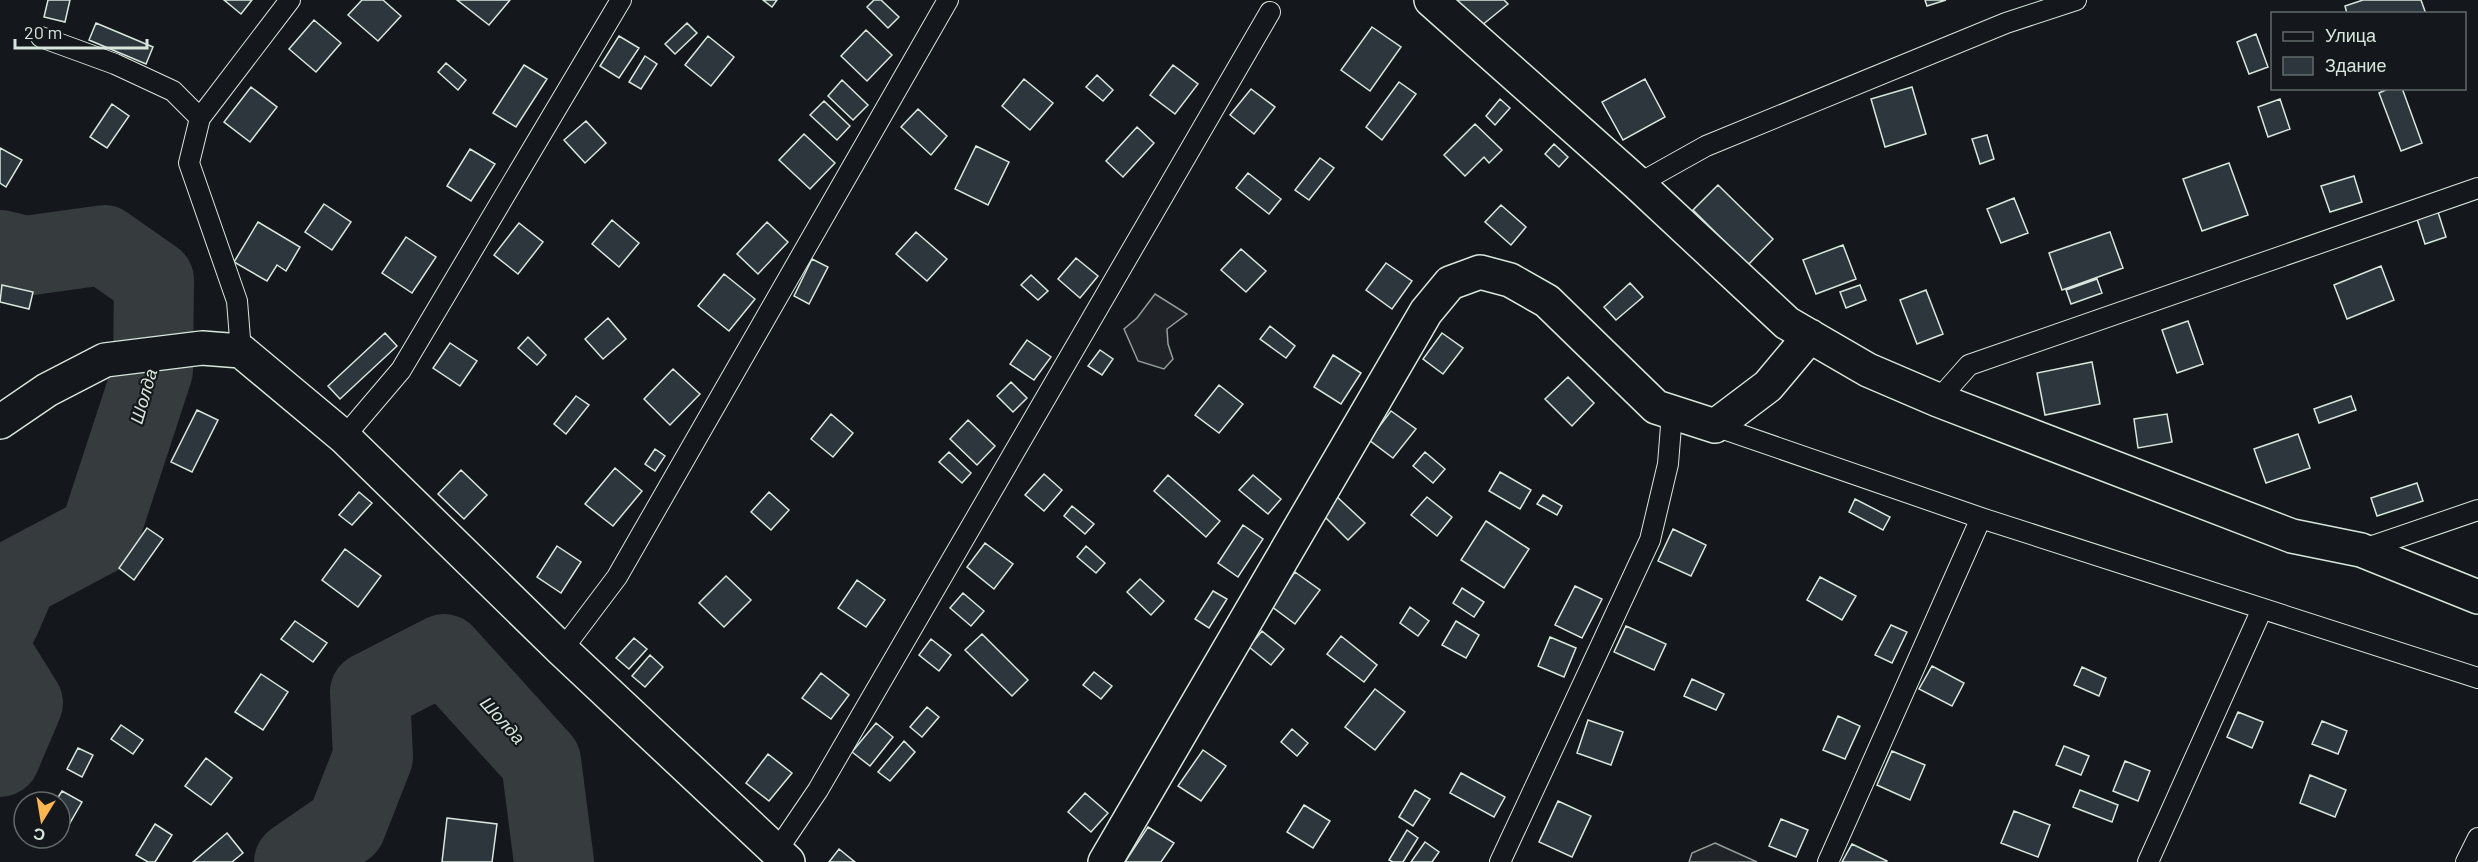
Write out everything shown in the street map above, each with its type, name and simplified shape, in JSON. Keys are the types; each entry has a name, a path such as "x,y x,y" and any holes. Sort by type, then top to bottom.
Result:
{"street":[{"path":"1431,0 1638,184 1787,323 1868,370 1938,400 2292,536 2361,550 2478,597"},
{"path":"1105,862 1426,312 1450,283 1480,272 1510,280 1547,302 1656,407 1715,426 1768,386 1810,336"},
{"path":"0,422 47,390 105,360 202,348 241,351 344,437 562,650 782,857"}],"lane":[{"path":"241,351 237,301 189,163 200,118 290,0"},
{"path":"344,437 401,370 621,0"},
{"path":"562,650 617,577 948,0"},
{"path":"1638,184 1706,146 2006,23 2076,0"},
{"path":"782,857 824,780 1270,12"},
{"path":"41,37 115,64 173,91 200,118"},
{"path":"1938,400 1969,365 2478,188"},
{"path":"1500,862 1650,540 1668,464 1672,413"},
{"path":"1715,426 1981,518 2478,678"},
{"path":"2361,550 2478,510"},
{"path":"1828,862 1981,518"},
{"path":"2148,862 2262,609"},
{"path":"2466,862 2478,838"}],"shaded area":[{"path":"1155,294 1187,314 1167,329 1168,344 1173,359 1164,369 1138,361 1124,329 1137,318"},
{"path":"1715,843 1757,862 1689,862 1692,853"}],"building":[{"path":"48,0 70,0 65,22 44,17"},
{"path":"224,0 252,0 241,14"},
{"path":"362,0 383,0 401,16 378,41 348,15"},
{"path":"457,0 510,0 489,25"},
{"path":"763,0 777,0 772,7"},
{"path":"874,0 881,0 899,17 888,28 867,7"},
{"path":"1452,0 1504,0 1508,4 1476,30"},
{"path":"1925,0 1946,0 1927,6"},
{"path":"2363,0 2421,0 2425,12 2346,12 2345,6"},
{"path":"314,20 341,43 316,72 289,49"},
{"path":"96,23 153,47 146,64 89,40"},
{"path":"687,23 697,33 675,54 665,44"},
{"path":"1372,27 1401,47 1370,91 1341,70"},
{"path":"866,30 892,55 867,81 841,56"},
{"path":"2256,34 2268,67 2249,74 2237,42"},
{"path":"619,36 639,48 619,78 600,66"},
{"path":"708,36 734,57 711,86 685,65"},
{"path":"645,56 657,64 641,89 629,82"},
{"path":"446,63 466,80 458,90 438,72"},
{"path":"524,65 547,79 516,127 493,113"},
{"path":"1173,65 1198,84 1175,114 1150,95"},
{"path":"1097,75 1113,90 1103,101 1086,87"},
{"path":"1024,79 1053,103 1030,130 1002,106"},
{"path":"1645,79 1665,117 1623,140 1602,102"},
{"path":"842,80 868,105 853,120 828,96"},
{"path":"1399,82 1416,94 1382,140 1366,127"},
{"path":"251,87 277,107 250,142 224,122"},
{"path":"1912,87 1926,134 1885,147 1871,99"},
{"path":"1251,89 1275,107 1254,134 1230,115"},
{"path":"2386,90 2403,90 2422,143 2401,151 2379,93"},
{"path":"1500,99 1510,108 1495,125 1486,116"},
{"path":"2280,99 2290,129 2268,137 2258,107"},
{"path":"824,101 850,126 837,140 810,115"},
{"path":"112,104 129,116 107,148 90,137"},
{"path":"918,109 947,136 931,155 901,127"},
{"path":"586,121 606,143 585,163 564,140"},
{"path":"1475,124 1502,150 1489,163 1484,157 1465,176 1444,155"},
{"path":"1137,127 1154,143 1123,177 1106,161"},
{"path":"804,134 835,163 810,189 779,160"},
{"path":"1987,135 1994,159 1980,164 1972,139"},
{"path":"1554,144 1568,157 1559,167 1545,154"},
{"path":"976,146 1009,162 988,205 955,189"},
{"path":"0,148 22,160 6,187 0,183"},
{"path":"470,149 495,164 471,201 447,186"},
{"path":"1320,158 1334,168 1309,200 1295,190"},
{"path":"2229,163 2248,215 2202,231 2183,179"},
{"path":"1248,173 1281,199 1269,214 1236,188"},
{"path":"2354,176 2362,202 2330,212 2321,186"},
{"path":"1718,185 1773,239 1748,265 1693,210"},
{"path":"2014,198 2028,233 2001,243 1987,209"},
{"path":"324,204 351,222 332,250 305,232"},
{"path":"1501,205 1526,227 1511,245 1485,222"},
{"path":"2437,209 2446,237 2425,244 2416,216"},
{"path":"612,220 639,243 619,267 592,244"},
{"path":"258,222 300,247 286,271 277,265 267,281 234,262"},
{"path":"767,222 788,242 758,274 737,254"},
{"path":"519,223 543,242 518,274 494,255"},
{"path":"916,232 947,259 927,281 896,254"},
{"path":"2110,232 2123,268 2062,290 2049,253"},
{"path":"406,237 436,257 412,293 382,273"},
{"path":"1843,245 1856,279 1816,294 1803,260"},
{"path":"1241,249 1266,271 1246,292 1221,270"},
{"path":"1076,258 1098,276 1080,298 1058,279"},
{"path":"812,259 828,267 809,304 794,296"},
{"path":"1386,263 1412,281 1392,309 1366,290"},
{"path":"2381,266 2394,300 2347,319 2334,285"},
{"path":"724,274 755,299 729,331 698,306"},
{"path":"1031,275 1048,291 1038,300 1021,285"},
{"path":"2097,279 2102,293 2071,304 2066,290"},
{"path":"1630,283 1643,297 1616,320 1604,307"},
{"path":"2,285 33,292 29,309 0,302"},
{"path":"1860,285 1866,300 1846,308 1840,292"},
{"path":"1926,290 1943,334 1917,344 1900,300"},
{"path":"608,318 626,339 603,359 585,339"},
{"path":"2188,321 2203,364 2177,373 2162,330"},
{"path":"1270,326 1295,346 1286,358 1260,339"},
{"path":"385,333 397,346 340,399 328,386"},
{"path":"1442,333 1463,348 1443,374 1423,359"},
{"path":"528,337 546,355 537,365 518,348"},
{"path":"1027,340 1051,357 1034,380 1010,364"},
{"path":"450,343 477,361 460,386 433,368"},
{"path":"1100,350 1113,359 1102,375 1088,366"},
{"path":"1333,355 1361,373 1341,404 1314,387"},
{"path":"2092,362 2100,404 2045,415 2037,373"},
{"path":"673,369 700,394 670,425 644,399"},
{"path":"1568,377 1594,403 1572,426 1545,399"},
{"path":"1011,382 1027,398 1013,412 997,396"},
{"path":"1219,385 1243,404 1219,433 1195,415"},
{"path":"576,396 589,405 566,434 554,424"},
{"path":"2351,396 2356,410 2319,423 2314,409"},
{"path":"197,410 218,420 192,472 171,462"},
{"path":"1391,411 1416,429 1393,458 1369,440"},
{"path":"831,414 853,433 833,457 811,439"},
{"path":"2167,414 2172,442 2138,448 2134,419"},
{"path":"968,420 995,446 977,465 950,439"},
{"path":"2298,434 2310,468 2266,483 2254,449"},
{"path":"655,449 665,456 655,471 645,464"},
{"path":"949,452 971,473 962,483 939,462"},
{"path":"1425,452 1445,469 1433,483 1413,466"},
{"path":"615,468 642,491 613,526 585,504"},
{"path":"461,470 487,495 464,519 438,494"},
{"path":"1500,472 1531,490 1520,509 1489,491"},
{"path":"1044,474 1062,490 1044,511 1025,495"},
{"path":"1168,475 1220,521 1206,537 1154,491"},
{"path":"1253,475 1281,499 1268,514 1239,490"},
{"path":"2417,483 2423,501 2377,516 2371,498"},
{"path":"359,492 372,503 352,525 339,515"},
{"path":"769,492 789,510 771,530 751,512"},
{"path":"1335,495 1365,523 1348,540 1319,511"},
{"path":"1543,495 1562,506 1557,515 1537,504"},
{"path":"1427,497 1452,517 1437,536 1411,515"},
{"path":"1855,499 1890,517 1883,530 1849,512"},
{"path":"1072,506 1094,524 1085,534 1064,516"},
{"path":"1486,521 1529,549 1504,588 1461,560"},
{"path":"1243,525 1263,539 1238,577 1218,563"},
{"path":"147,528 163,539 134,580 119,568"},
{"path":"1673,529 1706,545 1691,576 1658,561"},
{"path":"985,543 1013,564 994,589 967,567"},
{"path":"557,546 581,562 561,593 537,577"},
{"path":"1086,546 1105,563 1096,573 1077,557"},
{"path":"345,549 381,576 358,607 322,580"},
{"path":"1295,572 1320,590 1295,624 1271,606"},
{"path":"726,576 751,600 724,627 699,603"},
{"path":"1820,577 1856,596 1842,620 1807,600"},
{"path":"1140,579 1164,601 1151,615 1127,592"},
{"path":"857,580 885,600 866,627 838,608"},
{"path":"1575,586 1602,599 1582,638 1555,625"},
{"path":"1462,588 1484,602 1474,617 1453,603"},
{"path":"1213,591 1227,599 1209,628 1195,619"},
{"path":"963,593 984,611 971,626 950,608"},
{"path":"1410,607 1429,621 1418,636 1400,623"},
{"path":"295,621 327,643 313,662 281,639"},
{"path":"1456,621 1479,635 1466,658 1442,645"},
{"path":"1891,625 1907,632 1892,663 1875,655"},
{"path":"1626,626 1666,644 1654,670 1614,652"},
{"path":"1262,631 1284,649 1271,665 1249,647"},
{"path":"982,634 1028,680 1012,696 965,650"},
{"path":"1341,636 1377,665 1364,682 1327,654"},
{"path":"1550,637 1576,648 1564,677 1538,666"},
{"path":"634,638 647,649 629,669 616,658"},
{"path":"931,639 951,655 939,671 919,655"},
{"path":"650,655 663,667 645,687 632,676"},
{"path":"1932,666 1964,683 1952,706 1919,689"},
{"path":"2082,667 2106,678 2099,696 2074,685"},
{"path":"1094,672 1112,686 1101,699 1083,685"},
{"path":"821,673 849,695 831,719 802,698"},
{"path":"261,674 288,692 263,730 235,712"},
{"path":"1692,679 1724,694 1716,710 1684,696"},
{"path":"1375,689 1405,712 1375,750 1345,727"},
{"path":"927,707 939,717 922,737 910,727"},
{"path":"2238,712 2263,722 2252,748 2227,737"},
{"path":"1838,716 1860,726 1845,759 1823,750"},
{"path":"1588,720 1623,732 1611,765 1577,753"},
{"path":"2322,721 2347,731 2338,754 2312,744"},
{"path":"876,723 893,737 870,766 852,752"},
{"path":"121,725 143,740 133,754 111,739"},
{"path":"1292,729 1308,743 1297,756 1281,742"},
{"path":"904,741 915,752 890,781 878,772"},
{"path":"2064,746 2089,756 2081,775 2056,765"},
{"path":"78,748 93,755 82,777 67,769"},
{"path":"1203,750 1226,766 1201,801 1178,786"},
{"path":"1892,751 1925,765 1910,800 1877,785"},
{"path":"768,754 792,773 769,801 746,783"},
{"path":"206,758 232,778 211,805 185,786"},
{"path":"2125,761 2150,771 2138,801 2113,791"},
{"path":"1461,773 1505,797 1494,817 1450,793"},
{"path":"2310,775 2346,790 2335,817 2300,803"},
{"path":"1415,790 1430,799 1413,826 1399,817"},
{"path":"2080,790 2118,805 2112,822 2073,807"},
{"path":"1085,793 1108,813 1091,832 1068,812"},
{"path":"72,796 82,802 72,819"},
{"path":"1558,801 1591,816 1572,857 1539,842"},
{"path":"1304,805 1330,821 1313,848 1287,832"},
{"path":"2014,811 2050,825 2038,857 2001,843"},
{"path":"447,818 497,824 492,862 442,862"},
{"path":"1781,819 1808,830 1796,857 1769,846"},
{"path":"155,824 172,835 155,862 148,862 136,855"},
{"path":"1148,827 1174,843 1161,862 1125,862"},
{"path":"1407,830 1418,838 1403,862 1389,860"},
{"path":"227,833 243,853 232,862 193,862"},
{"path":"1425,842 1439,852 1432,862 1411,862"},
{"path":"1852,844 1887,861 1842,862"},
{"path":"839,849 855,862 829,862"}],"waterway":[{"name":"Шолда","path":"0,250 25,256 104,245 154,280 153,370 99,535 18,578 0,620"},
{"name":"Шолда","path":"294,862 346,826 373,757 370,692 444,654 541,761 554,862"},
{"name":"Шолда","path":"0,666 23,703 0,757"}]}
